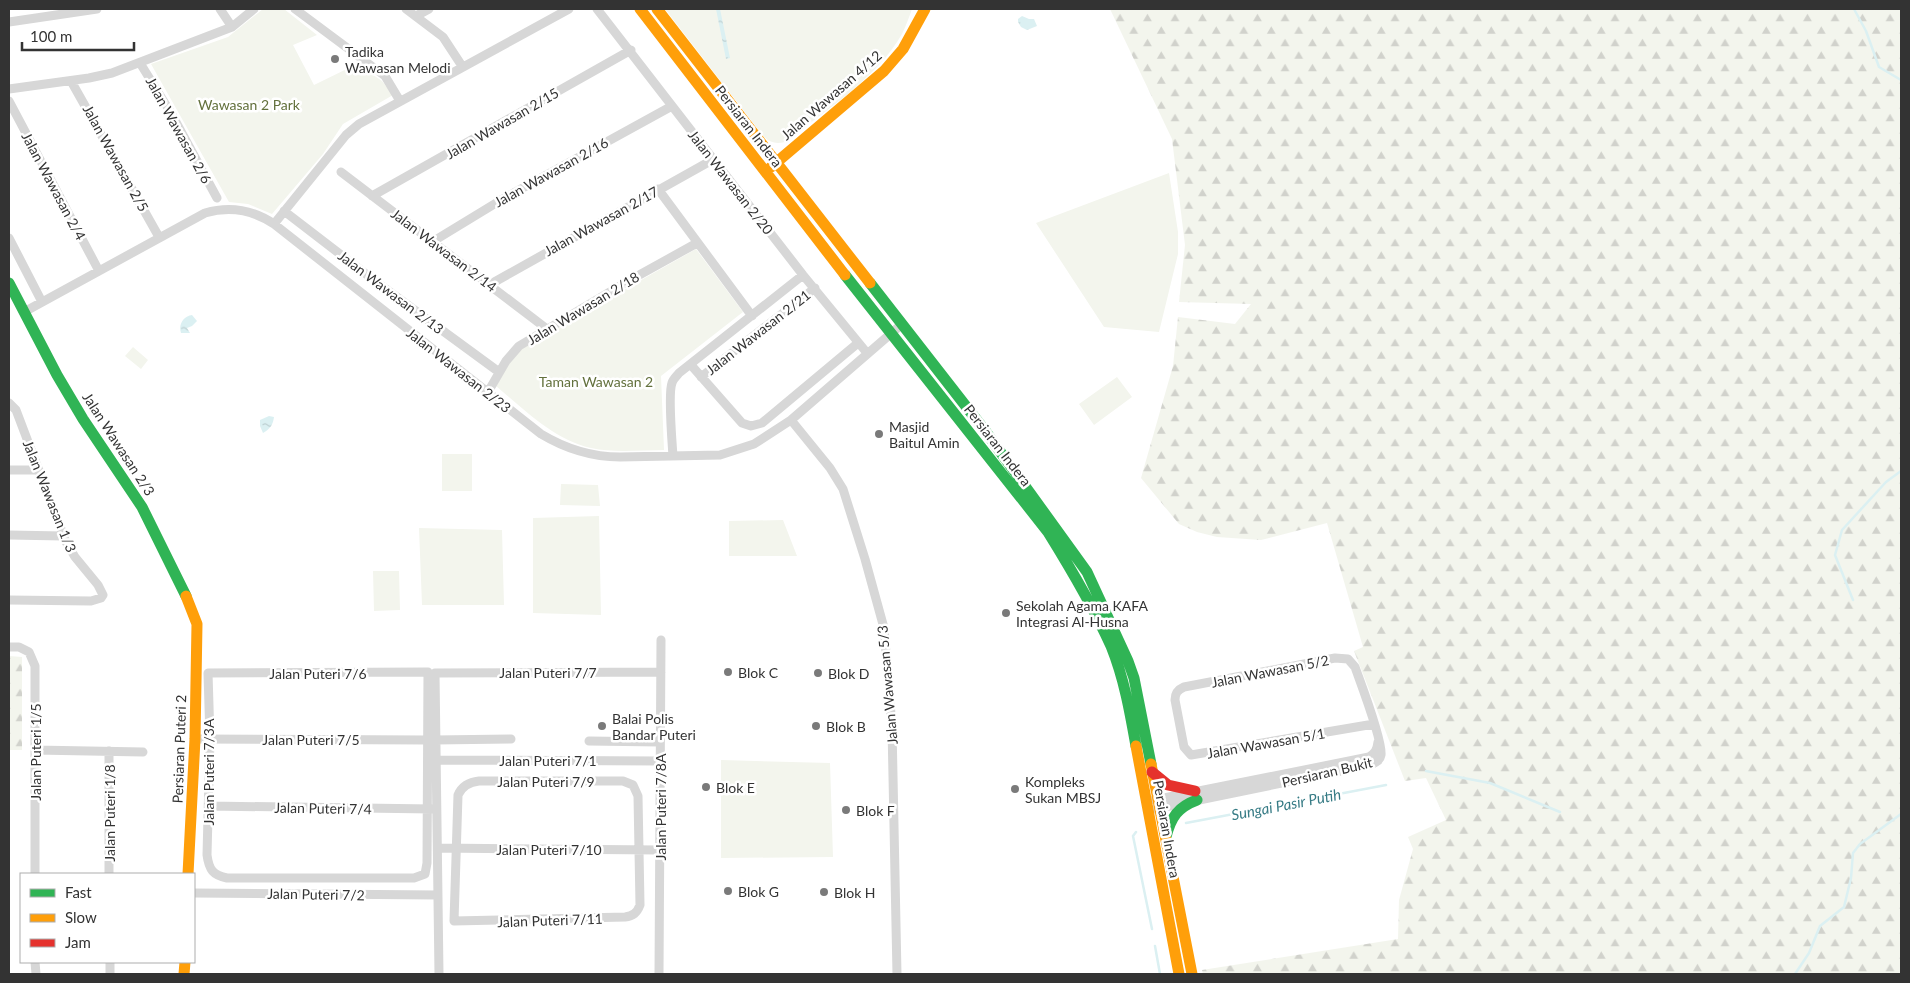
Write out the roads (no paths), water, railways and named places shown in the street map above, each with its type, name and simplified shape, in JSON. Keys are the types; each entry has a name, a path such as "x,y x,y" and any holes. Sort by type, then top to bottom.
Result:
{"main road":[{"name":"Persiaran Indera","path":"640,9 890,333 1048,532 1077,578 1111,647 1126,693 1152,805 1179,974"},
{"name":"Persiaran Indera","path":"657,9 986,432 1087,572 1134,678 1152,772 1152,805 1166,838 1192,974"},
{"name":"Jalan Wawasan 4/12","path":"765,171 884,71 903,49 925,9"},
{"path":"764,146 792,149 785,174"},
{"name":"Jalan Wawasan 2/3","path":"9,283 83,420 142,507 174,568 196,624"},
{"name":"Persiaran Puteri 2","path":"188,873 195,739 196,624"},
{"path":"1152,772 1168,785 1196,796"},
{"path":"1166,838 1171,819 1179,806 1196,796"}],"street":[{"path":"9,22 97,9"},
{"path":"220,9 232,27"},
{"path":"9,89 112,73 232,27 254,9"},
{"path":"296,9 385,76 400,101"},
{"path":"406,9 444,37 462,66"},
{"path":"416,16 429,9"},
{"path":"274,224 346,135 359,124 569,9"},
{"name":"Jalan Wawasan 2/20","path":"598,9 803,275 867,352"},
{"name":"Jalan Wawasan 2/15","path":"372,196 631,50"},
{"name":"Jalan Wawasan 2/6","path":"140,63 171,113 217,198"},
{"name":"Jalan Wawasan 2/5","path":"71,80 159,237"},
{"name":"Jalan Wawasan 2/4","path":"9,101 99,271"},
{"name":"Jalan Wawasan 2/16","path":"432,242 509,195 672,106"},
{"name":"Jalan Wawasan 2/17","path":"489,284 714,159"},
{"name":"Jalan Wawasan 2/14","path":"341,172 547,329"},
{"path":"658,189 752,316"},
{"name":"Jalan Wawasan 2/23","path":"24,312 205,213 214,210 246,211 265,218 274,224 541,434 572,449 604,457 720,455 731,453 765,438 790,420 867,352 902,324"},
{"name":"Jalan Wawasan 2/13","path":"284,211 499,372"},
{"path":"9,238 42,302"},
{"name":"Jalan Wawasan 2/18","path":"488,392 499,372 519,346 623,284 697,243"},
{"path":"673,456 672,383 679,373 803,275"},
{"name":"Jalan Wawasan 2/21","path":"701,377 815,288"},
{"path":"691,365 742,423 746,426 757,425 858,343"},
{"name":"Jalan Wawasan 1/3","path":"9,403 16,410 64,536 75,557 103,594 97,600 9,600"},
{"name":"Jalan Wawasan 5/3","path":"790,420 830,468 843,489 884,628 892,727 897,974"},
{"path":"9,470 39,470"},
{"path":"9,536 64,536"},
{"name":"Jalan Puteri 7/8A","path":"658,974 661,640"},
{"name":"Jalan Puteri 1/5","path":"9,647 24,648 33,658 35,666 35,873"},
{"name":"Jalan Wawasan 5/2","path":"1178,726 1174,700 1179,689 1343,658 1352,662 1355,667 1377,734"},
{"path":"431,672 432,809 438,848 439,974"},
{"name":"Jalan Puteri 7/7","path":"431,672 660,672"},
{"name":"Jalan Puteri 7/6","path":"208,674 431,672"},
{"name":"Jalan Puteri 7/3A","path":"208,674 210,739 207,855 210,870 214,874 227,878 319,879"},
{"name":"Jalan Wawasan 5/1","path":"1178,726 1186,751 1195,755 1374,724"},
{"name":"Persiaran Bukit","path":"1152,805 1370,765 1376,763 1381,754 1377,734"},
{"name":"Jalan Puteri 7/5","path":"195,739 511,739"},
{"path":"320,894 319,879 414,878 425,874 436,760 432,740"},
{"path":"589,741 660,742"},
{"path":"35,750 143,752"},
{"name":"Jalan Puteri 1/8","path":"109,752 109,873"},
{"name":"Jalan Puteri 7/1","path":"436,760 660,761"},
{"name":"Jalan Puteri 7/9","path":"457,848 458,795 463,787 479,780 623,781 634,785 638,796 639,850"},
{"name":"Jalan Puteri 7/4","path":"209,806 432,809"},
{"name":"Jalan Puteri 7/10","path":"438,848 660,850"},
{"name":"Jalan Puteri 7/11","path":"457,848 454,921 625,917 635,914 640,905 639,850"},
{"name":"Jalan Puteri 7/2","path":"195,893 438,895"}],"water":[{"path":"716,9 720,9 730,58 726,59"},
{"path":"1022,16 1034,19 1037,26 1027,30 1021,27 1018,19"},
{"path":"192,315 197,321 187,328 190,333 181,333 182,321"},
{"path":"269,416 274,417 273,422 263,433 260,420"}],"waterway":[{"path":"1854,9 1866,31 1879,67 1901,80"},
{"path":"1853,600 1835,555 1842,530 1886,482 1901,471"},
{"name":"Sungai Pasir Putih","path":"1426,771 1490,783 1560,812"},
{"name":"Sungai Pasir Putih","path":"1186,823 1386,785"},
{"path":"1795,974 1809,953 1820,926 1844,907 1851,878 1853,853 1860,844 1901,814"},
{"name":"Sungai Pasir Putih","path":"1136,832 1133,836 1152,929"},
{"name":"Sungai Pasir Putih","path":"1155,946 1160,974"}],"place":[{"name":"Tadika Wawasan Melodi","path":"335,59"},
{"name":"Masjid Baitul Amin","path":"879,434"},
{"name":"Sekolah Agama KAFA Integrasi Al-Husna","path":"1006,613"},
{"name":"Blok C","path":"728,672"},
{"name":"Blok D","path":"818,673"},
{"name":"Balai Polis Bandar Puteri","path":"602,726"},
{"name":"Blok B","path":"816,726"},
{"name":"Blok E","path":"706,787"},
{"name":"Kompleks Sukan MBSJ","path":"1015,789"},
{"name":"Blok F","path":"846,810"},
{"name":"Blok G","path":"728,891"},
{"name":"Blok H","path":"824,892"}],"park label":[{"name":"Wawasan 2 Park","path":"249,104"},
{"name":"Taman Wawasan 2","path":"596,381"}]}
